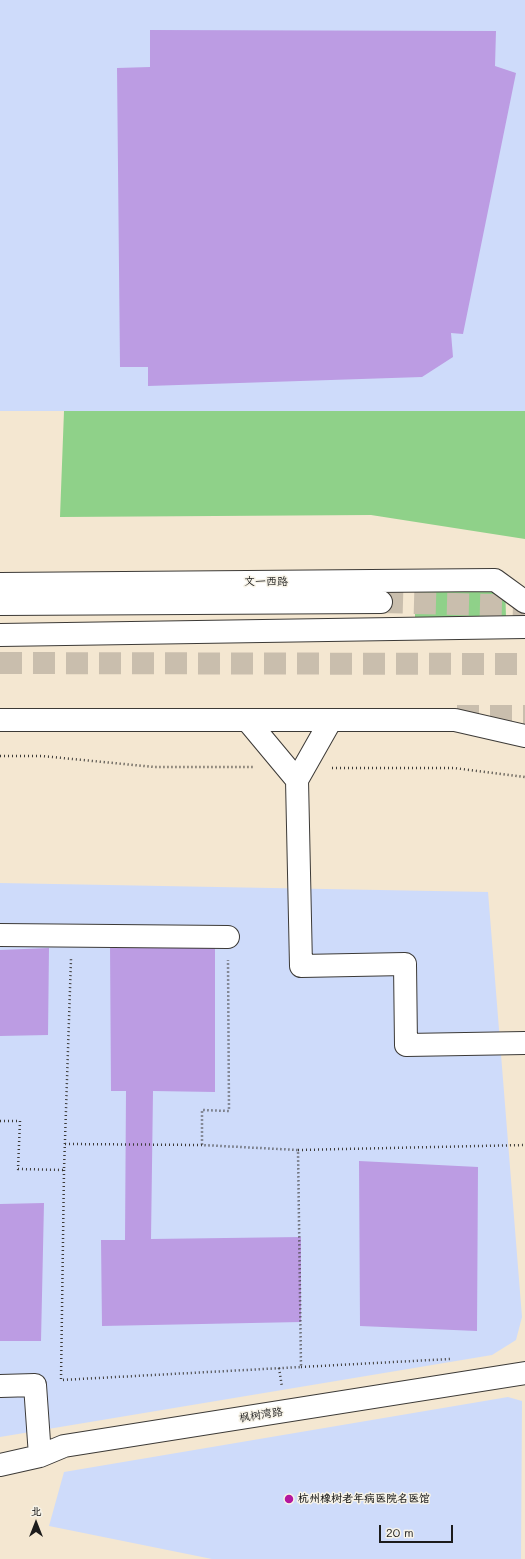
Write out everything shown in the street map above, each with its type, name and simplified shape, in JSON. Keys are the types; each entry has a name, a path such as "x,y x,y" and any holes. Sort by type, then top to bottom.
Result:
{"main road":[{"name":"文一西路","path":"0,584 495,580 525,602"},
{"path":"0,604 381,602"},
{"path":"0,635 525,627"},
{"path":"0,720 456,720 525,736"},
{"path":"247,720 297,780"},
{"path":"331,720 297,780 301,966 404,964 406,1045 525,1043"},
{"path":"0,935 228,937"},
{"name":"枫树湾路","path":"0,1465 40,1456 64,1446 525,1373"},
{"path":"0,1386 35,1385 40,1456"}],"path":[{"path":"72,936 64,1170 61,1380 452,1359"},
{"path":"202,1145 202,1110 229,1111 228,937"},
{"path":"0,1121 20,1121 18,1169 64,1170"},
{"path":"65,1144 202,1145 298,1150 525,1145"},
{"path":"298,1150 301,1367"}],"shaded area":[{"path":"0,0 525,0 525,411 0,411"},
{"path":"0,883 488,892 522,1317 516,1340 492,1355 0,1437"},
{"name":"杭州橡树老年病医院名医馆","path":"508,1397 522,1401 521,1559 212,1559 49,1526 64,1472"}],"green space":[{"path":"64,411 525,411 525,539 371,515 60,517"},
{"path":"415,578 505,580 506,618 415,618"}],"building":[{"path":"150,30 496,31 495,66 516,73 463,334 451,333 453,357 422,377 148,386 148,367 120,367 117,68 150,67"},
{"path":"110,944 215,945 215,1092 153,1091 151,1239 301,1237 301,1322 102,1326 101,1240 125,1240 126,1091 111,1091"},
{"path":"49,948 48,1035 0,1036 0,950"},
{"path":"359,1161 478,1167 477,1331 360,1326"},
{"path":"44,1203 41,1341 0,1341 0,1204"}],"tunnel":[{"path":"381,602 525,606"},
{"path":"0,663 525,664"},
{"path":"457,716 525,716"}],"place":[{"name":"杭州橡树老年病医院名医馆","path":"289,1499"}]}
